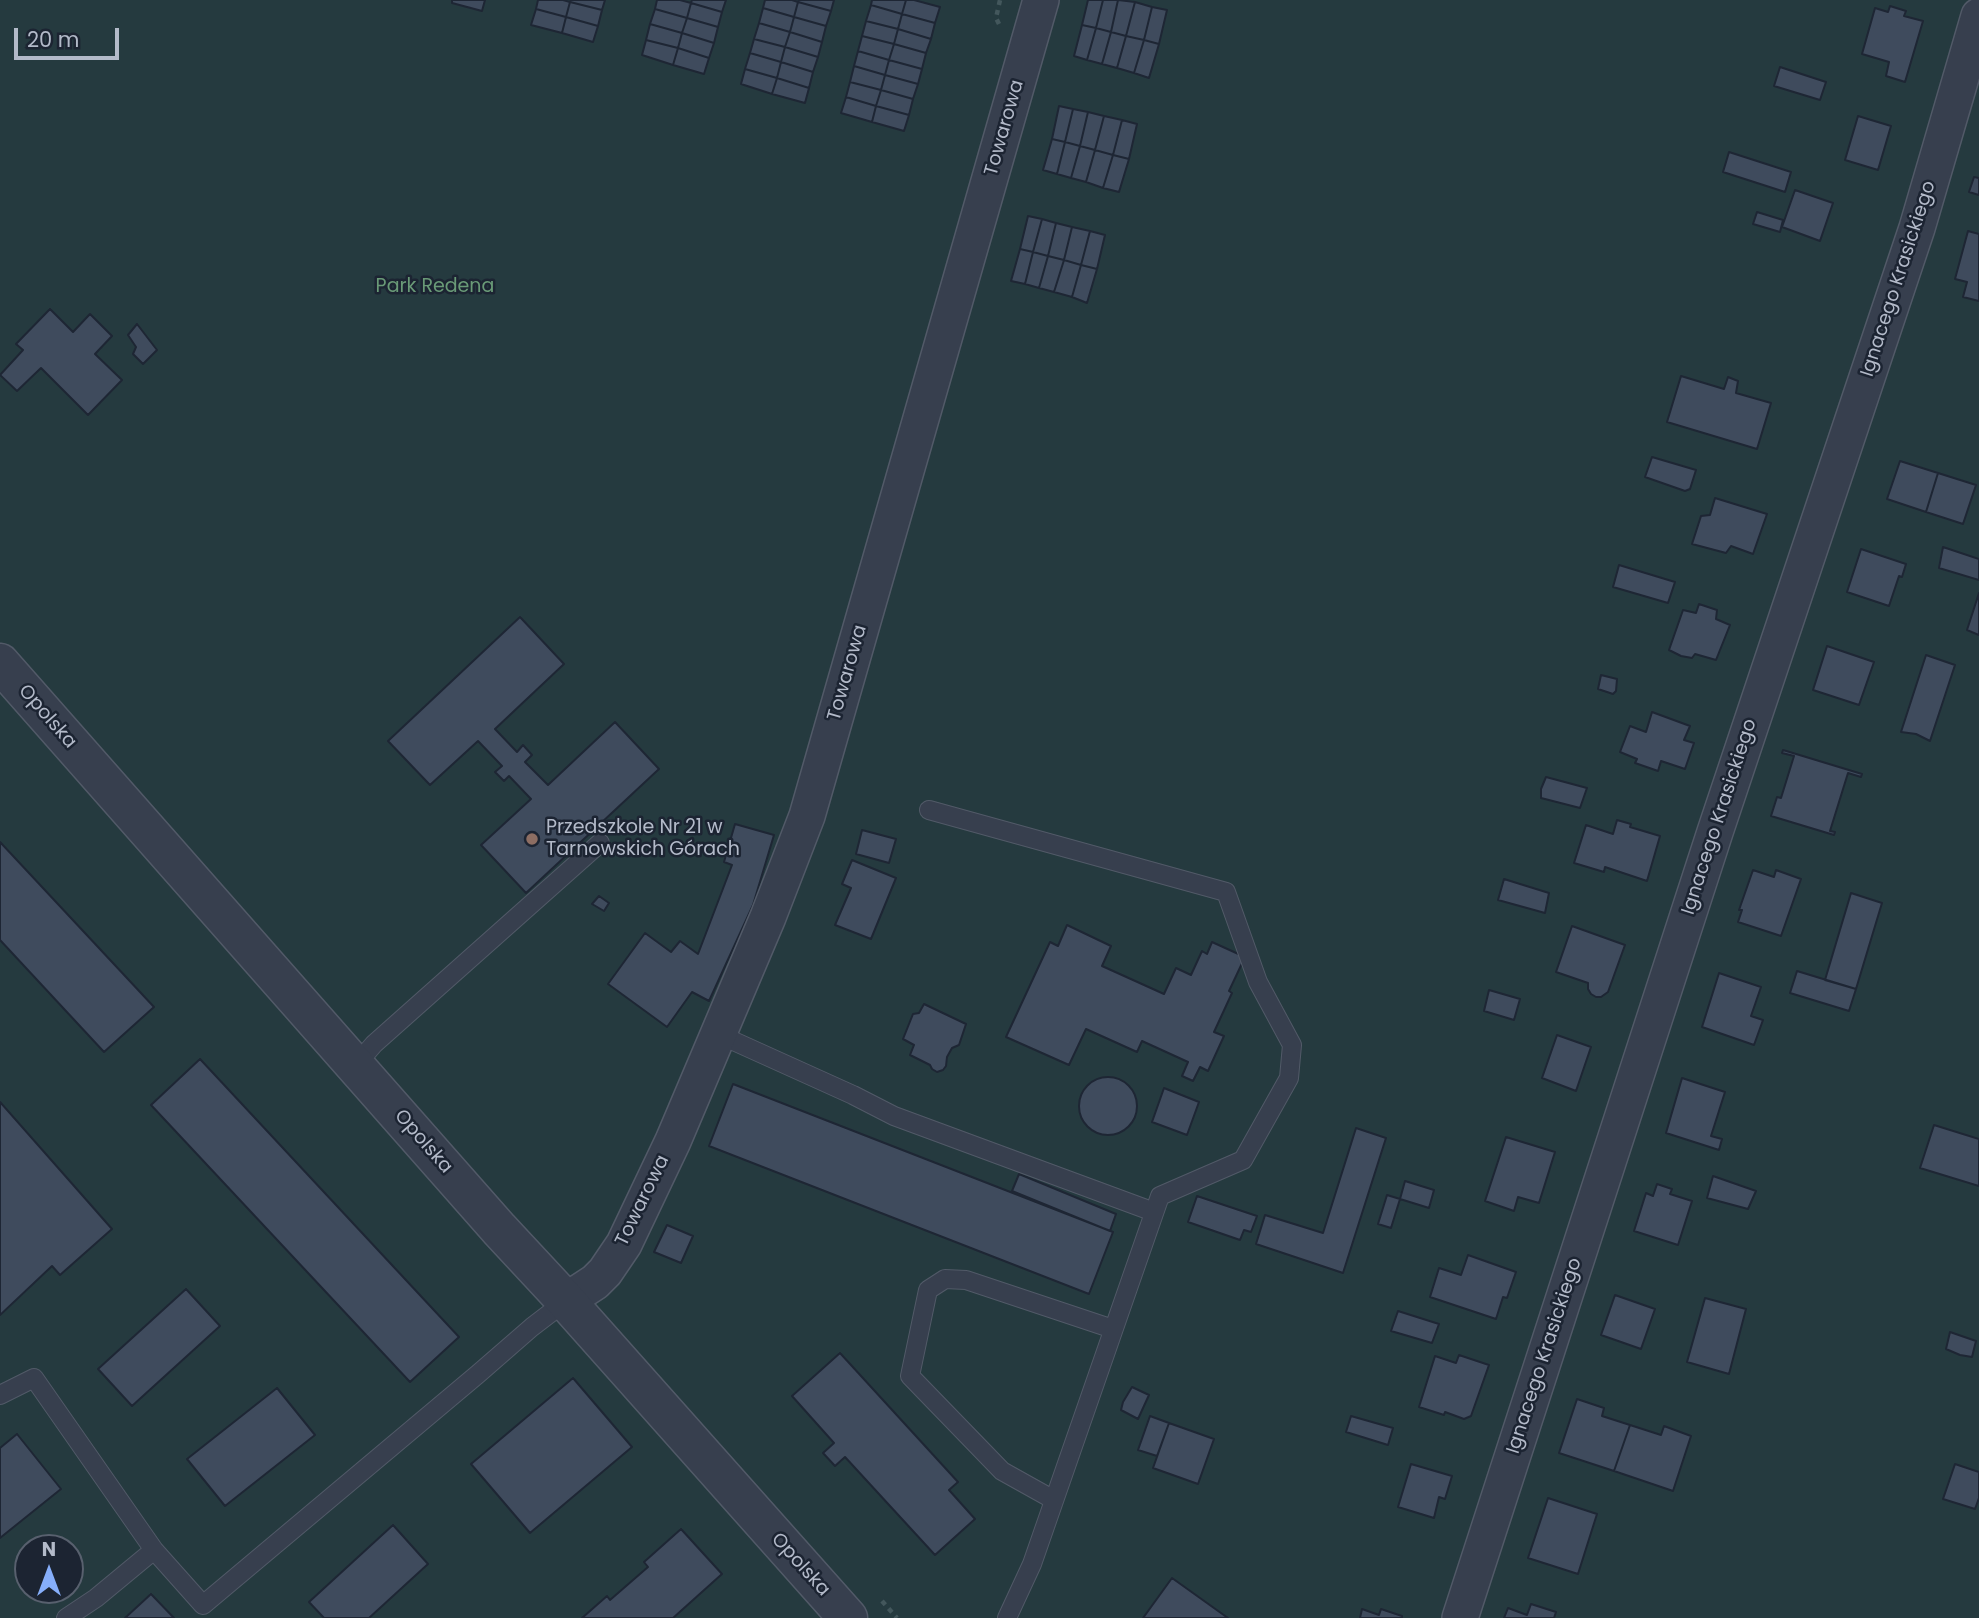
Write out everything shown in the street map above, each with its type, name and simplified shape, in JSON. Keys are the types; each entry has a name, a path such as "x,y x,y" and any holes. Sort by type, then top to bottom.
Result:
{"street":[{"name":"Towarowa","path":"566,1301 600,1277 624,1244 673,1141 768,917 807,816 1035,1"},
{"name":"Ignacego Krasickiego","path":"1460,1618 1711,845 1917,228 1979,16"},
{"name":"Opolska","path":"0,663 499,1229 848,1618"}],"lane":[{"path":"929,810 1226,892 1258,982 1292,1045 1289,1079 1243,1160 1160,1196 1032,1564 1007,1618"},
{"path":"355,1066 374,1044 600,843"},
{"path":"718,1034 894,1116 1154,1212"},
{"path":"1054,1500 1002,1471 910,1376 928,1290 945,1279 965,1280 1113,1329"},
{"path":"0,1395 34,1378 154,1550 208,1612 532,1327 566,1301"},
{"path":"66,1618 96,1598 154,1550"}],"path":[{"path":"996,18 1000,0"}],"green space":[{"name":"Park Redena","path":"0,0 1979,0 1979,1618 0,1618"}],"building":[{"path":"452,0 485,0 482,11 452,3"},
{"path":"538,0 570,2 566,17 536,9"},
{"path":"605,0 602,10 570,2"},
{"path":"657,0 691,3 687,18 655,9"},
{"path":"692,0 726,0 722,12 691,3"},
{"path":"765,0 798,2 794,17 763,8"},
{"path":"834,0 831,11 798,2"},
{"path":"872,0 906,0 902,14 871,5"},
{"path":"906,0 940,7 935,23 902,14"},
{"path":"1088,0 1103,0 1096,28 1082,25"},
{"path":"1103,0 1118,0 1111,32 1096,28"},
{"path":"1118,0 1135,2 1126,36 1111,32"},
{"path":"570,2 602,10 598,26 566,17"},
{"path":"798,2 831,11 826,26 794,17"},
{"path":"1135,2 1152,7 1144,40 1126,36"},
{"path":"691,3 722,12 718,27 687,18"},
{"path":"871,5 902,14 898,29 866,21"},
{"path":"1890,6 1906,11 1904,16 1923,21 1905,82 1886,76 1889,62 1862,54 1875,8 1888,12"},
{"path":"1152,7 1167,10 1159,44 1144,40"},
{"path":"763,8 794,17 790,32 759,23"},
{"path":"536,9 566,17 562,33 531,25"},
{"path":"655,9 687,18 682,33 650,24"},
{"path":"902,14 935,23 931,39 898,29"},
{"path":"566,17 598,26 593,42 562,33"},
{"path":"794,17 826,26 822,42 790,32"},
{"path":"687,18 718,27 714,43 682,33"},
{"path":"866,21 898,29 894,44 862,36"},
{"path":"759,23 790,32 785,47 754,39"},
{"path":"650,24 682,33 678,48 646,40"},
{"path":"1082,25 1096,28 1087,60 1074,56"},
{"path":"1096,28 1111,32 1102,64 1087,60"},
{"path":"898,29 931,39 926,53 894,44"},
{"path":"790,32 822,42 818,57 785,47"},
{"path":"1111,32 1126,36 1117,68 1102,64"},
{"path":"682,33 714,43 709,58 678,48"},
{"path":"862,36 894,44 889,60 858,51"},
{"path":"1126,36 1144,40 1134,73 1117,68"},
{"path":"754,39 785,47 781,62 750,53"},
{"path":"646,40 678,48 673,65 642,55"},
{"path":"1144,40 1159,44 1149,78 1134,73"},
{"path":"894,44 926,53 922,69 889,60"},
{"path":"785,47 818,57 813,72 781,62"},
{"path":"678,48 709,58 704,74 673,65"},
{"path":"858,51 889,60 885,75 854,66"},
{"path":"750,53 781,62 777,78 745,69"},
{"path":"889,60 922,69 918,84 885,75"},
{"path":"781,62 813,72 809,88 777,78"},
{"path":"854,66 885,75 881,90 850,82"},
{"path":"1780,67 1826,82 1820,100 1774,86"},
{"path":"745,69 777,78 772,94 741,84"},
{"path":"885,75 918,84 913,99 881,90"},
{"path":"777,78 809,88 805,103 772,94"},
{"path":"850,82 881,90 876,106 846,97"},
{"path":"881,90 913,99 909,115 876,106"},
{"path":"846,97 876,106 872,122 841,113"},
{"path":"876,106 909,115 904,131 872,122"},
{"path":"1059,106 1073,109 1065,142 1052,139"},
{"path":"1073,109 1088,112 1080,146 1065,142"},
{"path":"1088,112 1104,116 1095,150 1080,146"},
{"path":"1104,116 1122,120 1113,155 1095,150"},
{"path":"1858,116 1891,126 1878,170 1845,160"},
{"path":"1122,120 1137,124 1129,159 1113,155"},
{"path":"1052,139 1065,142 1057,174 1043,170"},
{"path":"1065,142 1080,146 1071,178 1057,174"},
{"path":"1080,146 1095,150 1086,182 1071,178"},
{"path":"1095,150 1113,155 1103,188 1086,182"},
{"path":"1729,152 1791,172 1785,192 1723,172"},
{"path":"1113,155 1129,159 1119,192 1103,188"},
{"path":"1974,177 1979,178 1979,195 1969,192"},
{"path":"1795,190 1833,203 1820,241 1782,227"},
{"path":"1757,212 1783,220 1780,232 1753,224"},
{"path":"1028,216 1042,219 1033,252 1020,249"},
{"path":"1042,219 1056,223 1048,256 1033,252"},
{"path":"1056,223 1072,227 1064,260 1048,256"},
{"path":"1072,227 1090,231 1081,265 1064,260"},
{"path":"1090,231 1105,235 1097,269 1081,265"},
{"path":"1968,231 1979,234 1979,301 1963,297 1967,282 1955,279"},
{"path":"1020,249 1033,252 1025,284 1011,281"},
{"path":"1033,252 1048,256 1039,288 1025,284"},
{"path":"1048,256 1064,260 1054,292 1039,288"},
{"path":"1064,260 1081,265 1072,297 1054,292"},
{"path":"1081,265 1097,269 1087,303 1072,297"},
{"path":"50,309 73,332 90,314 112,336 95,354 122,380 88,415 41,368 17,391 0,375 23,350 16,344"},
{"path":"137,324 157,350 143,364 133,354 136,347 128,335"},
{"path":"1681,376 1724,389 1728,377 1738,381 1736,393 1771,403 1757,449 1667,422"},
{"path":"1652,457 1696,470 1690,489 1685,491 1645,477"},
{"path":"1900,461 1938,473 1926,512 1887,499"},
{"path":"1938,473 1976,485 1963,524 1926,512"},
{"path":"1715,498 1767,514 1753,554 1731,546 1726,553 1692,544 1701,516 1710,515"},
{"path":"1943,547 1979,559 1979,580 1939,568"},
{"path":"1861,549 1906,564 1889,606 1847,592"},
{"path":"1619,565 1675,582 1668,603 1613,587"},
{"path":"1979,593 1979,635 1967,630"},
{"path":"1699,604 1717,610 1716,619 1730,625 1716,660 1695,654 1692,658 1681,656 1669,650 1683,610 1696,613"},
{"path":"520,617 564,664 495,729 517,752 523,745 532,755 525,762 548,785 615,722 659,769 526,893 481,845 531,799 509,776 504,781 495,772 502,766 478,741 430,785 388,741"},
{"path":"1827,646 1874,662 1859,705 1813,690"},
{"path":"1926,655 1955,665 1930,741 1916,734 1901,732"},
{"path":"1601,675 1617,679 1616,691 1613,694 1598,689"},
{"path":"1652,712 1690,726 1684,740 1694,743 1685,769 1661,761 1658,771 1635,763 1637,759 1620,752 1630,726 1646,732"},
{"path":"1783,750 1862,774 1861,777 1848,773 1830,831 1835,832 1834,835 1771,816 1777,797 1781,798 1794,756 1782,753"},
{"path":"1546,777 1587,788 1580,808 1541,798"},
{"path":"1617,820 1660,836 1647,881 1605,867 1604,872 1574,863 1586,825 1613,834"},
{"path":"735,824 774,835 753,905 709,1001 692,992 667,1027 608,984 645,933 671,952 680,941 698,954 732,865 724,862"},
{"path":"862,830 896,839 889,863 856,854"},
{"path":"0,842 154,1007 104,1052 0,940"},
{"path":"852,860 896,878 871,939 835,925 851,888 842,884"},
{"path":"1753,870 1774,877 1776,870 1801,879 1781,936 1738,922 1742,910 1739,910"},
{"path":"1504,879 1549,893 1545,913 1498,900"},
{"path":"1851,893 1882,903 1856,989 1825,980"},
{"path":"599,896 609,903 604,911 592,904"},
{"path":"1067,925 1111,946 1102,966 1164,994 1176,968 1191,975 1202,951 1207,954 1212,942 1245,957 1214,1032 1224,1036 1208,1071 1200,1067 1193,1081 1182,1076 1188,1062 1142,1041 1137,1052 1086,1029 1069,1065 1006,1037 1050,942 1058,946"},
{"path":"1572,926 1625,945 1608,992 1601,997 1591,994 1588,983 1556,972"},
{"path":"1797,971 1856,989 1849,1011 1790,993"},
{"path":"1719,973 1761,987 1751,1016 1763,1020 1754,1045 1702,1027"},
{"path":"1489,990 1520,999 1514,1020 1484,1011"},
{"path":"924,1004 966,1024 959,1045 952,1048 946,1066 937,1072 930,1065 910,1055 914,1045 903,1039 913,1014 919,1013"},
{"path":"1557,1035 1591,1047 1576,1091 1542,1078"},
{"path":"200,1059 459,1337 410,1382 151,1105"},
{"path":"1108,1077 1119,1079 1132,1090 1137,1106 1135,1117 1124,1130 1108,1135 1097,1133 1084,1122 1079,1106 1081,1095 1092,1082"},
{"path":"1682,1078 1725,1092 1711,1136 1722,1139 1719,1150 1666,1133"},
{"path":"733,1084 1113,1232 1089,1294 709,1146"},
{"path":"1164,1088 1199,1102 1187,1135 1152,1122"},
{"path":"0,1102 112,1229 60,1275 52,1266 0,1315"},
{"path":"1934,1125 1979,1139 1979,1186 1920,1168"},
{"path":"1356,1128 1386,1138 1343,1273 1256,1244 1265,1215 1323,1233"},
{"path":"1506,1137 1555,1152 1539,1203 1518,1197 1514,1211 1485,1201"},
{"path":"1019,1174 1116,1214 1110,1231 1012,1191"},
{"path":"1713,1176 1756,1191 1748,1209 1707,1198"},
{"path":"1405,1181 1434,1190 1429,1208 1400,1199"},
{"path":"1657,1184 1672,1189 1670,1194 1692,1201 1678,1245 1634,1231 1646,1193 1653,1196"},
{"path":"1387,1195 1400,1199 1391,1228 1378,1224"},
{"path":"1197,1196 1257,1216 1251,1232 1244,1230 1240,1240 1188,1222"},
{"path":"667,1225 693,1236 681,1263 654,1252"},
{"path":"1468,1255 1516,1272 1507,1298 1503,1297 1496,1319 1430,1297 1439,1268 1461,1275"},
{"path":"186,1289 220,1326 132,1406 98,1369"},
{"path":"1615,1295 1655,1309 1641,1349 1601,1335"},
{"path":"1705,1298 1746,1309 1729,1374 1687,1362"},
{"path":"1398,1311 1439,1324 1432,1343 1391,1331"},
{"path":"1950,1332 1976,1341 1972,1357 1946,1349"},
{"path":"840,1353 958,1482 949,1490 975,1519 935,1555 845,1457 835,1466 823,1453 834,1443 792,1396"},
{"path":"1459,1355 1489,1365 1471,1416 1464,1419 1419,1407 1435,1356 1456,1363"},
{"path":"573,1378 632,1447 530,1533 471,1464"},
{"path":"1132,1387 1149,1395 1138,1419 1121,1410"},
{"path":"277,1388 315,1435 225,1506 187,1459"},
{"path":"1577,1399 1604,1408 1602,1416 1630,1425 1614,1471 1559,1453"},
{"path":"1150,1416 1169,1423 1157,1456 1138,1450"},
{"path":"1351,1416 1393,1428 1388,1445 1346,1432"},
{"path":"1169,1423 1214,1439 1198,1484 1153,1468"},
{"path":"1630,1425 1661,1435 1664,1426 1691,1436 1673,1491 1614,1471"},
{"path":"17,1434 61,1489 0,1538 0,1448"},
{"path":"1411,1464 1452,1476 1445,1499 1439,1497 1434,1518 1398,1507"},
{"path":"1955,1464 1979,1472 1979,1498 1975,1509 1943,1499"},
{"path":"1548,1498 1597,1514 1578,1574 1528,1558"},
{"path":"393,1525 428,1564 369,1618 324,1618 309,1602"},
{"path":"681,1529 722,1574 673,1618 582,1618 607,1596 610,1600 648,1567 644,1562"},
{"path":"1172,1578 1228,1618 1143,1618"},
{"path":"151,1594 174,1618 125,1618"},
{"path":"1531,1604 1556,1612 1554,1618 1504,1618 1508,1608 1527,1615"},
{"path":"1362,1609 1379,1615 1381,1609 1402,1618 1360,1618"}],"place":[{"name":"Przedszkole Nr 21 w Tarnowskich Górach","path":"532,839"}]}
